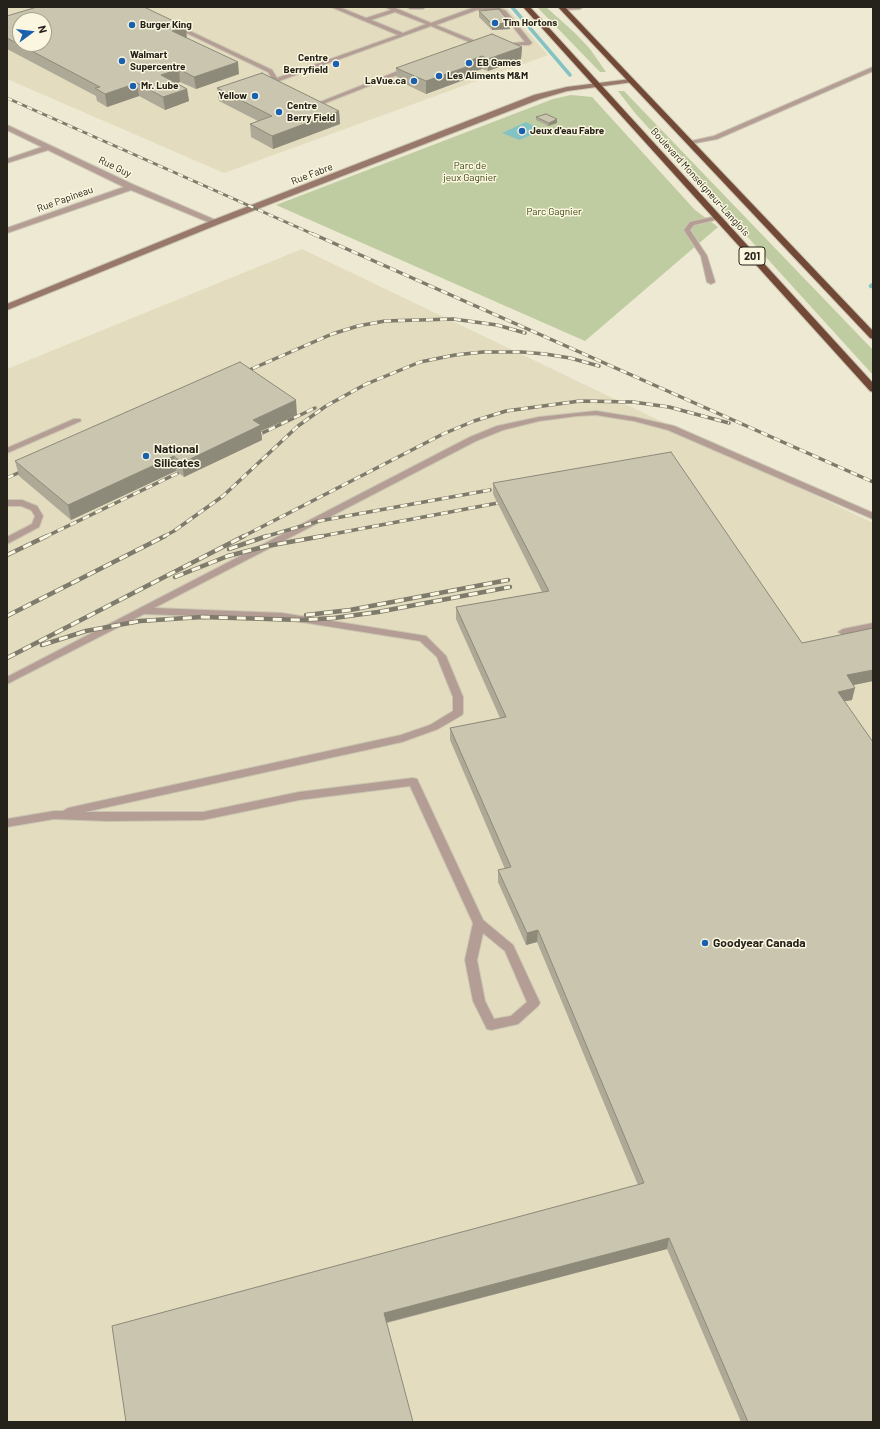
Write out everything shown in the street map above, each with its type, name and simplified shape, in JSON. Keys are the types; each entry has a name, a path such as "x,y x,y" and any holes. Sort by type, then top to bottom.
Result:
{"highway":[{"name":"Boulevard Monseigneur-Langlois","path":"526,7 873,389"},
{"name":"Boulevard Monseigneur-Langlois","path":"562,8 873,336"}],"street":[{"path":"562,8 580,7"},
{"name":"Rue Fabre","path":"7,307 216,222 543,95 567,89 631,81"},
{"name":"Rue Guy","path":"7,127 131,187 216,222"},
{"path":"7,161 50,147"},
{"name":"Rue Papineau","path":"7,231 131,187"}],"lane":[{"path":"334,7 403,35"},
{"path":"388,7 476,43"},
{"path":"410,7 423,7"},
{"path":"277,80 477,8 500,10 504,12 529,43 523,45 516,44"},
{"path":"366,20 396,10"},
{"path":"172,25 270,71 282,90"},
{"path":"465,47 483,40"},
{"path":"313,106 413,68"},
{"path":"690,142 715,138 873,69"},
{"path":"306,103 320,110"},
{"path":"711,282 704,256 688,234 688,227 692,223 717,218"},
{"path":"7,681 474,438 519,423 558,416 596,414 615,415 671,428 873,516"},
{"path":"7,451 77,421"},
{"path":"7,503 22,503 34,508 39,516 36,525 7,541"},
{"path":"7,823 54,815 402,738 434,727 458,713 458,697 441,656 423,638 288,617 142,611"},
{"path":"843,632 873,626"},
{"path":"54,815 107,817 203,816 299,796 413,782 479,923 509,948 534,1003 514,1020 491,1026 479,1001 471,960 479,923"}],"shaded area":[{"path":"7,7 506,7 548,55 224,173 7,79"},
{"path":"302,249 873,523 873,1422 7,1422 7,369"}],"green space":[{"path":"537,7 546,7 576,34 590,49 606,72 600,72"},
{"path":"618,91 624,91 873,350 873,375 635,113"},
{"name":"Parc Gagnier","path":"571,95 592,97 695,210 718,227 585,341 276,205 553,99"}],"water":[{"name":"Jeux d'eau Fabre","path":"526,122 543,130 519,140 502,133"}],"building":[{"name":"Walmart Supercentre","path":"37,7 144,7 186,27 172,31 238,62 194,77 179,69 161,75 187,89 163,97 137,83 105,94 95,88 100,87 34,52 52,52 52,12 20,12"},
{"path":"499,9 510,23 492,24 479,11"},
{"name":"Walmart Supercentre","path":"12,14 12,41 7,38 7,16"},
{"path":"492,34 522,47 488,59 482,56 464,63 469,66 426,81 396,68"},
{"path":"262,73 339,111 272,136 250,124 272,116 217,88"},
{"path":"546,114 557,119 549,123 536,117"},
{"name":"National Silicates","path":"240,362 296,400 253,420 261,425 182,463 174,456 68,505 15,461"},
{"name":"Goodyear Canada","path":"671,452 802,643 873,628 873,670 847,675 855,688 838,692 873,742 873,1422 748,1422 669,1238 384,1313 413,1422 126,1422 112,1326 644,1183 538,930 527,933 498,870 511,867 450,728 506,717 456,607 549,591 493,483"}],"waterway":[{"path":"512,7 570,75"}],"railway":[{"path":"7,98 315,235"},
{"path":"313,234 873,482"},
{"path":"240,374 332,334 358,326 385,321 453,319 497,325 525,333"},
{"path":"365,384 420,362 455,355 483,352 522,352 545,354 570,358 599,366"},
{"path":"163,537 174,531 223,496 298,426 326,406 365,384"},
{"path":"242,537 443,434 474,421 506,411 580,401 633,402 669,407 729,423"},
{"path":"256,436 315,408"},
{"path":"7,478 29,468"},
{"path":"45,537 178,473"},
{"path":"265,537 319,521 490,490"},
{"path":"317,537 498,503"},
{"path":"7,555 47,536"},
{"path":"7,616 165,536"},
{"path":"7,658 244,536"},
{"path":"175,577 228,556 267,546 323,536"},
{"path":"229,549 265,537"},
{"path":"306,615 350,610 508,580"},
{"path":"42,645 86,631 140,621 202,617 301,620 334,618 378,612 510,587"}],"place":[{"name":"Tim Hortons","path":"495,23"},
{"name":"Burger King","path":"132,25"},
{"name":"Walmart Supercentre","path":"122,61"},
{"name":"EB Games","path":"469,63"},
{"name":"Centre Berryfield","path":"336,64"},
{"name":"Les Aliments M&M","path":"439,76"},
{"name":"LaVue.ca","path":"414,81"},
{"name":"Mr. Lube","path":"133,86"},
{"name":"Yellow","path":"255,96"},
{"name":"Centre Berry Field","path":"279,112"},
{"name":"Jeux d'eau Fabre","path":"522,131"},
{"name":"National Silicates","path":"146,456"},
{"name":"Goodyear Canada","path":"705,943"}],"park label":[{"name":"Parc de jeux Gagnier","path":"470,172"}]}
